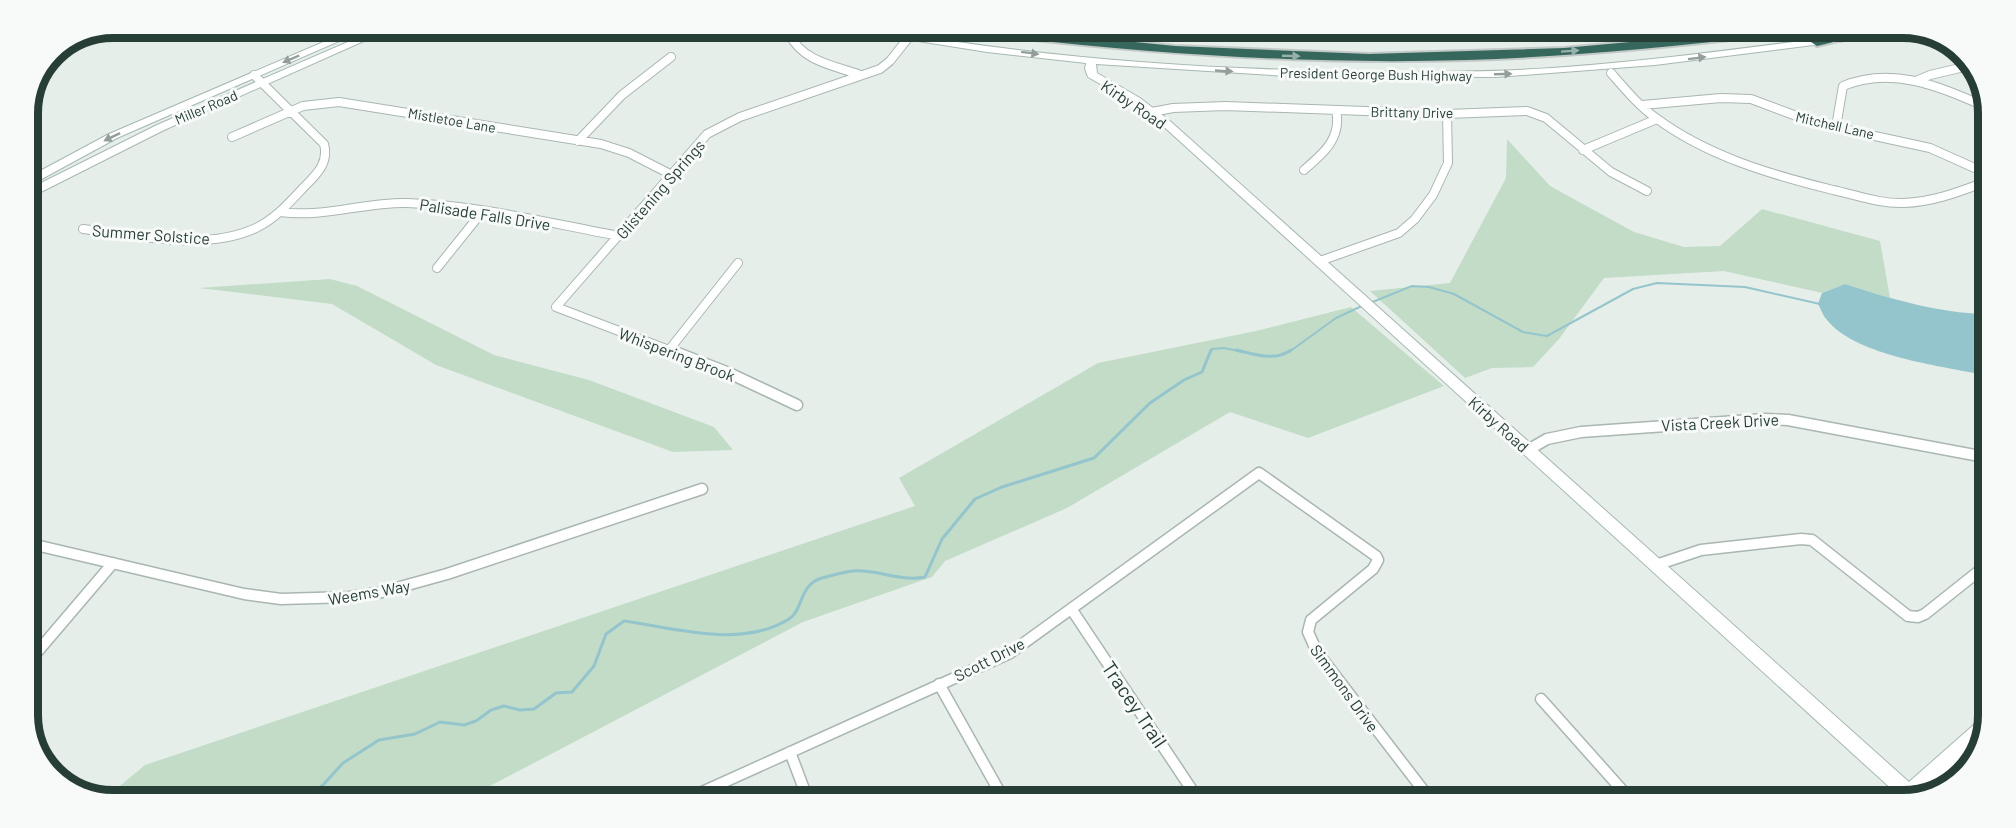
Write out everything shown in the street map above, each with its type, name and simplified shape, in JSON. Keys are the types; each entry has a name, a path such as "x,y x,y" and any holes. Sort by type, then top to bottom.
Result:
{"highway":[{"path":"1058,38 1172,50 1361,57 1564,52 1715,38"},
{"path":"1817,42 1834,38"}],"main road":[{"name":"Miller Road","path":"38,189 100,155 343,38"},
{"name":"Miller Road","path":"38,177 113,136 362,38"},
{"name":"President George Bush Highway","path":"896,38 1091,61 1233,71 1455,76 1540,72 1674,61 1847,38"},
{"name":"Kirby Road","path":"1091,61 1092,75 1152,112 1320,261 1656,565 1897,790"},
{"path":"1914,790 1970,749"}],"street":[{"path":"791,38 794,45 812,60 858,74"},
{"name":"Glistening Springs","path":"556,307 708,134 719,127 858,74 880,69 890,61 906,41"},
{"path":"578,141 594,120 638,80 671,57"},
{"path":"1916,81 1930,75 1963,67"},
{"path":"1611,73 1630,95 1658,119 1695,140 1774,175 1882,201 1920,201 1978,184"},
{"path":"1836,127 1843,86 1857,78 1875,76 1916,81 1978,104"},
{"name":"Summer Solstice","path":"83,229 218,239 256,228 280,212 322,168 327,159 324,144 257,79"},
{"name":"Mitchell Lane","path":"1642,105 1721,98 1751,99 1815,123 1930,148 1978,170"},
{"name":"Mistletoe Lane","path":"232,137 289,111 320,102 339,102 617,148 672,175"},
{"name":"Brittany Drive","path":"1152,112 1203,106 1447,114 1516,111 1538,113 1624,180 1647,190"},
{"path":"1304,170 1335,140 1339,125 1336,110"},
{"path":"1320,261 1399,233 1415,219 1433,195 1448,163 1447,114"},
{"path":"1583,150 1658,119"},
{"name":"Palisade Falls Drive","path":"280,212 313,216 402,203 436,204 619,236"},
{"path":"437,267 482,212"},
{"path":"669,350 738,263"},
{"name":"Whispering Brook","path":"556,307 729,373 797,405"},
{"name":"Vista Creek Drive","path":"1528,450 1547,440 1581,432 1765,419 1788,420 1978,456"},
{"name":"Scott Drive","path":"706,790 1010,652 1259,473"},
{"name":"Simmons Drive","path":"1259,473 1376,556 1378,560 1373,569 1311,620 1308,624 1308,636 1317,652 1423,790"},
{"name":"Weems Way","path":"38,546 275,600 334,600 362,597 412,586 702,489"},
{"path":"1656,565 1701,550 1801,539 1812,540 1908,616 1918,617 1937,606 1978,572"},
{"path":"38,651 113,564"},
{"name":"Tracey Trail","path":"1071,610 1193,790"},
{"path":"939,684 999,790"},
{"path":"1541,699 1622,790"},
{"path":"790,752 804,790"}],"green space":[{"path":"1507,139 1550,186 1634,232 1684,247 1720,246 1762,209 1880,241 1890,298 1845,284 1822,293 1724,271 1604,278 1559,339 1533,367 1492,368 1465,378 1370,291 1450,283 1506,178"},
{"path":"330,279 357,286 494,355 589,380 714,427 733,450 673,452 436,365 332,304 199,288"},
{"path":"1351,307 1444,386 1308,438 1230,412 1067,508 945,561 932,577 803,622 482,790 115,790 145,765 915,506 899,478 1098,363 1256,331"}],"water":[{"path":"1845,284 1932,308 1978,314 1978,372 1917,362 1856,342 1839,332 1826,318 1818,304 1822,293"}],"waterway":[{"path":"1370,303 1412,286 1429,287 1454,294 1523,332 1547,336 1633,289 1657,283 1745,287 1820,304"},
{"path":"1289,352 1336,318 1364,305"},
{"path":"1211,352 1212,349 1224,348 1243,352"},
{"path":"316,790 343,763 379,740 415,734 440,722 464,725 476,721 491,710 504,706 520,710 534,709 556,693 572,692 594,666 606,634 624,621 708,634 750,633 770,628 789,619 797,610 809,586 822,578 862,571 906,578 925,577 942,539 975,499 1002,487 1094,458 1150,403 1184,380 1202,372 1211,350"},
{"path":"1236,350 1271,356 1285,354 1291,350"}]}
